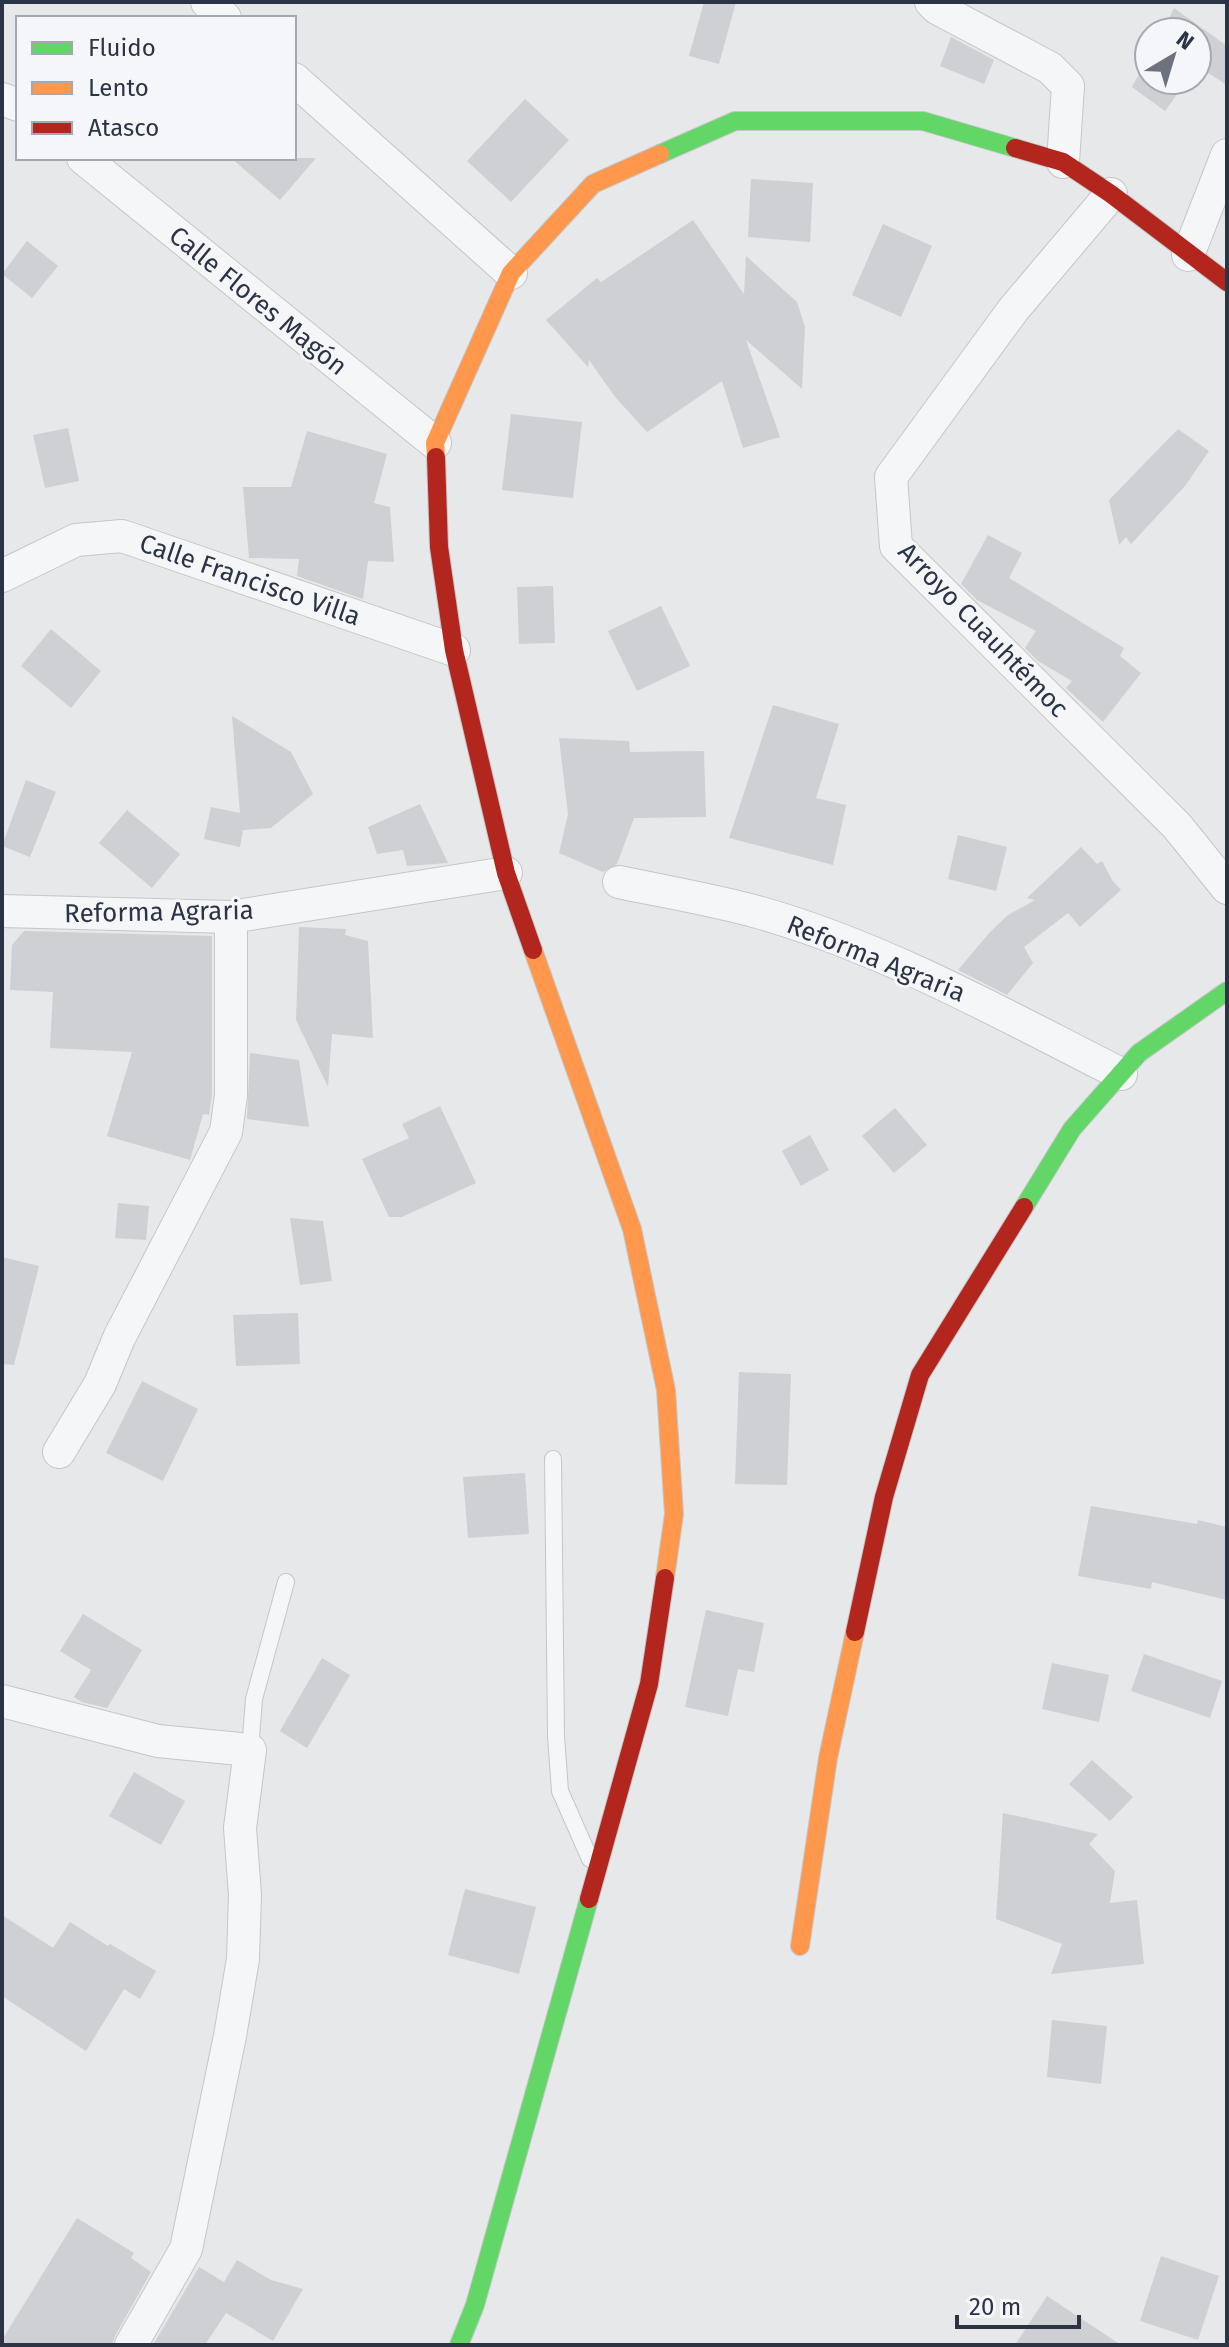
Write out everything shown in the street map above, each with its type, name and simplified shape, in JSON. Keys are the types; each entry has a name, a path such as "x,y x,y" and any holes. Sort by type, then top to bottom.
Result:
{"main road":[{"path":"459,2345 475,2305 649,1684 674,1514 666,1390 632,1229 506,873 454,650 439,547 435,443 511,273 593,184 735,121 923,121 1063,162 1111,194 1227,282"},
{"path":"800,1946 828,1758 884,1497 920,1375 1072,1129 1139,1053 1227,991"}],"street":[{"path":"207,2 223,16"},
{"path":"931,2 1050,68 1068,86 1063,162"},
{"path":"296,81 511,273"},
{"path":"1188,255 1227,155"},
{"name":"Calle Flores Magón","path":"85,160 435,443"},
{"name":"Arroyo Cuauhtémoc","path":"1111,194 1013,310 891,477 896,546 1177,826 1227,888"},
{"name":"Calle Francisco Villa","path":"2,576 76,540 122,536 454,650"},
{"name":"Reforma Agraria","path":"2,911 231,917 506,873"},
{"name":"Reforma Agraria","path":"619,882 760,913 828,936 953,989 1121,1074"},
{"path":"59,1452 100,1384 119,1338 226,1132 231,1095 231,917"},
{"path":"2,1701 158,1741 250,1750 240,1828 245,1895 243,1959 230,2036 186,2249 131,2345"}],"lane":[{"path":"553,1459 556,1736 560,1791 596,1874"},
{"path":"250,1750 254,1699 286,1582"}],"building":[{"path":"704,2 736,2 719,64 689,56"},
{"path":"1174,8 1185,16 1170,16"},
{"path":"1213,36 1227,46 1227,85 1213,76"},
{"path":"951,37 994,60 984,84 940,66"},
{"path":"1144,96 1176,96 1165,111"},
{"path":"525,99 569,140 511,202 467,161"},
{"path":"316,158 280,200 233,160"},
{"path":"751,179 813,183 810,242 748,237"},
{"path":"693,220 744,294 746,256 797,302 805,327 802,389 746,340 780,437 743,448 722,381 647,432 616,398 589,360 588,367 546,320 597,278 601,282"},
{"path":"883,224 932,246 901,317 852,295"},
{"path":"27,241 58,266 32,298 2,274"},
{"path":"511,414 582,422 573,498 502,490"},
{"path":"68,428 79,481 45,488 33,435"},
{"path":"1178,429 1209,451 1185,486 1131,544 1126,537 1119,545 1109,500"},
{"path":"307,431 387,454 374,503 390,507 394,562 368,561 363,599 297,576 299,559 249,558 243,487 291,487"},
{"path":"988,535 1022,553 1009,578 1124,648 1120,656 1141,673 1103,722 1066,688 1072,681 1038,661 1025,648 1036,631 977,600 961,584"},
{"path":"553,586 555,643 519,644 517,587"},
{"path":"661,606 690,666 637,691 608,631"},
{"path":"51,629 101,671 71,708 21,666"},
{"path":"773,705 839,724 816,798 846,805 833,865 729,838"},
{"path":"232,716 291,752 313,794 271,828 243,830 240,847 204,839 211,807 240,813"},
{"path":"559,738 629,741 630,752 704,751 706,817 634,818 617,864 603,872 559,853 568,814"},
{"path":"26,780 56,792 30,857 2,846"},
{"path":"420,804 448,863 407,866 403,850 377,854 368,827"},
{"path":"127,810 180,854 152,888 99,843"},
{"path":"958,835 1007,847 996,891 948,879"},
{"path":"1081,847 1097,864 1102,861 1121,890 1080,927 1068,913 1024,947 1033,963 1007,995 958,970 1008,915 1035,900 1027,898"},
{"path":"299,927 346,929 345,935 368,941 373,1038 332,1034 328,1087 296,1020"},
{"path":"24,931 212,936 212,1094 209,1115 203,1114 190,1160 107,1136 132,1052 50,1048 53,992 10,990 12,945"},
{"path":"250,1053 299,1060 309,1127 247,1119"},
{"path":"440,1106 476,1183 402,1217 389,1217 362,1159 409,1138 402,1124"},
{"path":"895,1108 927,1145 894,1173 862,1136"},
{"path":"810,1135 829,1170 801,1186 782,1151"},
{"path":"118,1203 149,1206 146,1240 115,1238"},
{"path":"290,1218 323,1221 332,1281 300,1285"},
{"path":"2,1257 39,1266 14,1365 2,1364"},
{"path":"298,1313 300,1364 236,1366 233,1315"},
{"path":"739,1372 791,1374 787,1485 735,1484"},
{"path":"142,1381 198,1409 163,1481 106,1453"},
{"path":"525,1473 529,1534 468,1538 463,1477"},
{"path":"1091,1506 1197,1524 1198,1520 1227,1527 1227,1600 1152,1582 1151,1589 1078,1576"},
{"path":"706,1610 764,1623 754,1672 738,1669 728,1716 685,1707"},
{"path":"83,1614 142,1650 107,1708 74,1697 91,1670 60,1651"},
{"path":"1144,1654 1222,1681 1210,1718 1131,1691"},
{"path":"322,1658 350,1675 307,1748 280,1731"},
{"path":"1052,1663 1109,1675 1099,1722 1042,1709"},
{"path":"1092,1760 1133,1797 1110,1821 1069,1784"},
{"path":"134,1772 185,1801 161,1845 109,1816"},
{"path":"1003,1813 1098,1834 1089,1844 1115,1871 1110,1903 1137,1900 1144,1964 1051,1974 1062,1944 996,1919"},
{"path":"465,1889 536,1907 519,1974 448,1955"},
{"path":"2,1915 53,1948 70,1922 156,1971 140,1999 124,1989 86,2051 2,1996"},
{"path":"1052,2020 1107,2026 1101,2084 1047,2077"},
{"path":"77,2218 134,2253 131,2258 151,2272 112,2345 2,2345 2,2340"},
{"path":"1161,2256 1219,2276 1198,2340 1140,2321"},
{"path":"237,2260 271,2280 303,2289 273,2341 226,2313 205,2345 153,2345 199,2267 224,2282"},
{"path":"1047,2296 1121,2345 1015,2345"}],"traffic: fast":[{"path":"660,154 735,121 923,121 1015,148"},
{"path":"1024,1207 1072,1129 1139,1053 1227,991"},
{"path":"459,2345 475,2305 589,1899"}],"traffic: slow":[{"path":"436,457 435,443 511,273 593,184 660,154"},
{"path":"533,950 632,1229 666,1390 674,1514 665,1578"},
{"path":"800,1946 828,1758 855,1632"}],"traffic: jam":[{"path":"1015,148 1063,162 1111,194 1227,282"},
{"path":"436,457 439,547 454,650 506,873 533,950"},
{"path":"855,1632 884,1497 920,1375 1024,1207"},
{"path":"589,1899 649,1684 665,1578"}]}
